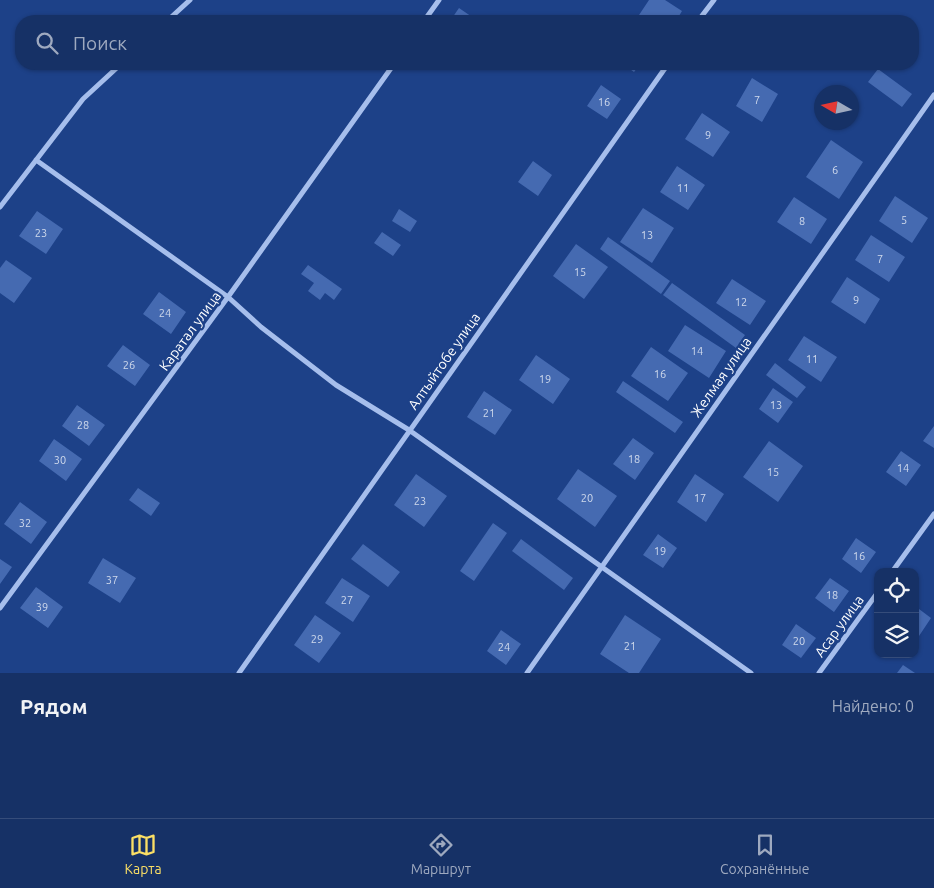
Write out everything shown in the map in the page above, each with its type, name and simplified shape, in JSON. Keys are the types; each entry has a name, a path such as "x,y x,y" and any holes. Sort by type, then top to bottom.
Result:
{"street":[{"path":"174,15 190,0"},
{"path":"428,15 439,0"},
{"path":"703,15 714,0"},
{"path":"0,207 83,98 114,70"},
{"name":"Каратал улица","path":"0,608 228,297 390,70"},
{"name":"Алтыйтобе улица","path":"239,673 664,70"},
{"name":"Желмая улица","path":"527,673 934,95"},
{"path":"36,160 228,297 261,327 336,385 409,430 751,673"},
{"path":"895,568 934,514"},
{"name":"Асар улица","path":"820,673 874,598"}],"building":[{"path":"649,0 665,0 682,11 680,15 639,15"},
{"path":"459,8 469,15 454,15"},
{"path":"877,70 879,70 912,94 902,107 868,82"},
{"path":"752,78 778,94 762,122 736,106"},
{"path":"601,85 621,99 607,119 587,106"},
{"path":"702,113 730,132 713,157 685,139"},
{"path":"831,140 863,162 839,199 806,177"},
{"path":"533,161 552,175 538,196 518,182"},
{"path":"677,166 705,185 688,210 660,192"},
{"path":"895,196 928,218 912,243 879,221"},
{"path":"794,197 827,219 811,244 777,222"},
{"path":"643,208 674,228 652,263 620,242"},
{"path":"399,209 417,221 410,232 392,221"},
{"path":"37,211 63,229 46,254 19,236"},
{"path":"382,232 401,245 393,256 374,243"},
{"path":"871,235 905,257 889,282 855,260"},
{"path":"608,237 670,281 661,294 600,249"},
{"path":"576,244 608,267 584,299 553,276"},
{"path":"6,260 32,278 14,303 0,293 0,268"},
{"path":"308,265 342,289 334,300 325,293 320,300 308,291 314,283 301,274"},
{"path":"847,277 880,299 865,324 831,302"},
{"path":"732,279 766,301 750,325 716,303"},
{"path":"672,283 745,335 736,348 663,295"},
{"path":"159,292 186,312 171,334 143,314"},
{"path":"685,325 726,351 709,378 668,351"},
{"path":"804,336 837,357 821,382 788,360"},
{"path":"123,345 150,365 135,386 107,366"},
{"path":"651,347 688,373 668,401 631,376"},
{"path":"536,355 570,379 553,404 519,380"},
{"path":"775,363 806,387 797,398 766,375"},
{"path":"623,381 683,422 675,433 616,392"},
{"path":"773,388 793,402 778,423 759,409"},
{"path":"484,391 512,410 495,435 467,417"},
{"path":"77,405 105,425 89,446 62,426"},
{"path":"934,426 934,448 923,441"},
{"path":"633,438 654,453 635,480 613,464"},
{"path":"54,439 82,459 66,481 39,461"},
{"path":"769,441 803,466 778,502 743,477"},
{"path":"901,451 921,465 906,486 886,472"},
{"path":"578,469 617,496 595,527 557,499"},
{"path":"416,474 447,496 424,527 394,505"},
{"path":"695,474 724,494 706,522 677,502"},
{"path":"138,488 160,503 151,516 129,500"},
{"path":"20,502 47,522 31,544 4,524"},
{"path":"493,523 507,533 474,581 460,571"},
{"path":"658,534 677,548 663,568 643,555"},
{"path":"856,538 876,552 861,573 842,559"},
{"path":"521,539 573,578 564,590 512,551"},
{"path":"363,544 400,572 388,587 351,559"},
{"path":"103,558 136,578 120,603 88,583"},
{"path":"0,559 12,567 0,584"},
{"path":"342,578 370,596 353,622 325,603"},
{"path":"830,578 849,591 834,612 815,598"},
{"path":"36,587 63,607 48,628 20,608"},
{"path":"919,609 931,618 919,636"},
{"path":"315,615 341,633 319,663 294,645"},
{"path":"625,615 661,639 639,673 629,673 600,654"},
{"path":"796,624 816,638 801,658 782,645"},
{"path":"501,630 521,644 506,665 487,651"},
{"path":"903,665 915,673 897,673"}]}
